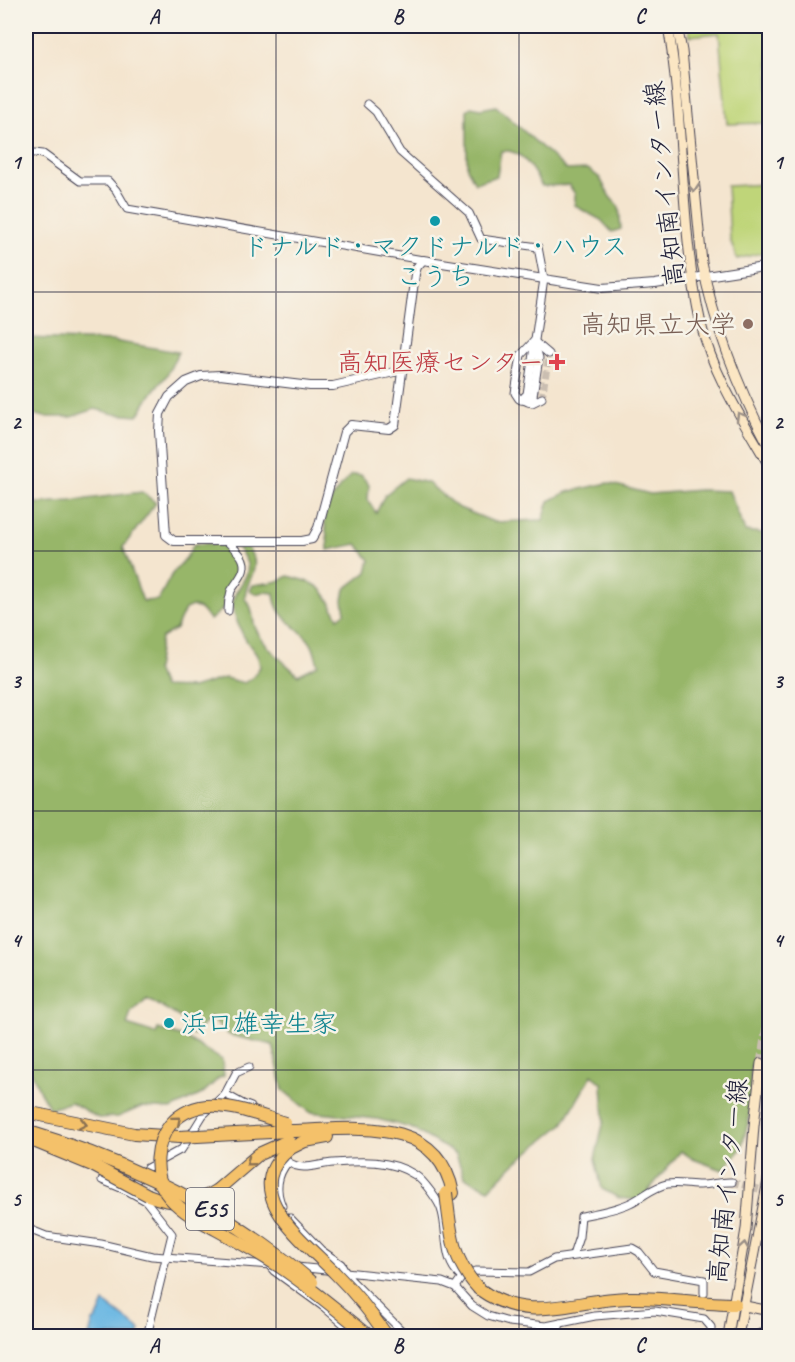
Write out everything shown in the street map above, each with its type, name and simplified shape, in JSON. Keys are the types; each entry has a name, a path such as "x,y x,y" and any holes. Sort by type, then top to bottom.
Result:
{"highway":[{"path":"366,1336 282,1269 188,1214 172,1200 162,1186 157,1160 161,1141 170,1125 185,1113 205,1106 222,1106 305,1141 331,1137 392,1139 415,1147 428,1156 438,1169 449,1193"},
{"path":"26,1112 134,1134 179,1137 289,1136 346,1130 395,1132 420,1141 440,1159 448,1175 449,1193 462,1248 482,1286 505,1296 529,1302 628,1291 700,1297 739,1305"},
{"name":"E55","path":"26,1131 104,1157 155,1180 217,1213 285,1259 343,1309 366,1336"},
{"path":"26,1138 93,1165 148,1195 169,1202 190,1202 217,1190 260,1154 289,1136"},
{"path":"289,1136 272,1174 271,1192 275,1209 286,1224 348,1287 387,1336"}],"main road":[{"name":"高知南インター線","path":"668,26 694,278 701,324 708,347 736,410 770,467"},
{"name":"高知南インター線","path":"677,26 682,51 704,276 730,365 748,407 770,448"},
{"name":"高知南インター線","path":"738,1336 761,1063"},
{"name":"高知南インター線","path":"729,1336 739,1305 770,1170"},
{"name":"高知南インター線","path":"739,1305 770,1311"}],"street":[{"path":"367,104 376,112 400,152 470,213 481,239 538,247 544,279 534,341 539,358 533,396 525,401"},
{"path":"26,152 43,154 80,181 108,181 127,209 602,288 694,278 770,266"},
{"path":"403,370 333,387 210,375 186,382 169,397 160,414 159,431 166,535 174,541 308,541 312,539 318,528 344,432 351,425 385,429 393,428 396,422 403,370 415,274 423,260"},
{"path":"534,341 549,354"},
{"path":"534,341 522,352 515,393 525,401 536,402 542,398"},
{"path":"227,541 244,562 240,579 232,591 228,611"},
{"path":"128,1191 147,1168 182,1149 203,1115 225,1094 236,1073 249,1066"},
{"path":"225,1094 243,1104 267,1111 274,1118 276,1140 288,1162 304,1168 332,1163 382,1163 406,1169 419,1178 442,1211 449,1254 454,1267 462,1276"},
{"path":"288,1162 279,1175 278,1182 279,1200 284,1211 321,1250 341,1264 351,1280 407,1336"},
{"path":"102,1180 146,1201 172,1234 147,1336"},
{"path":"573,1255 579,1238 580,1216 630,1203 666,1184 701,1185 723,1181 732,1182"},
{"path":"26,1228 53,1238 101,1244 167,1258 269,1264 434,1281 455,1287 472,1306 499,1320 538,1326 595,1316 637,1312 671,1313 704,1319 711,1327 711,1336"},
{"path":"455,1287 462,1276 482,1270 529,1272 554,1259 632,1248 639,1252 654,1271 704,1280 704,1293"},
{"path":"269,1264 274,1271 366,1336 390,1318"},
{"path":"700,1318 702,1306"},
{"path":"557,1336 560,1323"},
{"path":"757,1336 760,1333 770,1334"}],"green space":[{"path":"688,26 769,26 769,123 727,124 719,33 690,36"},
{"path":"496,106 567,170 588,169 600,178 610,197 619,207 621,229 612,232 601,220 575,206 575,194 569,185 542,186 526,161 509,151 501,151 497,176 475,183 467,168 467,110 471,107 481,109"},
{"path":"768,184 770,186 769,251 737,259 730,239 727,186"},
{"path":"26,338 113,341 178,352 167,375 151,394 138,416 114,414 95,409 71,417 45,417 26,413"},
{"path":"351,475 361,475 369,485 368,500 376,513 385,495 406,478 428,483 457,507 494,522 543,520 549,501 567,492 608,483 650,494 700,490 729,491 745,531 769,534 769,1067 751,1065 749,1119 741,1149 723,1170 693,1159 681,1151 649,1190 645,1201 619,1198 602,1189 595,1159 604,1120 602,1083 592,1075 563,1124 513,1165 489,1189 464,1177 456,1154 411,1128 377,1119 310,1112 283,1090 273,1045 229,1035 211,1017 193,1035 186,1027 184,1020 146,997 131,1012 127,1025 156,1034 158,1029 186,1038 222,1060 224,1076 202,1094 171,1109 141,1107 118,1117 98,1118 71,1102 50,1109 32,1073 26,1069 26,504 142,492 156,503 123,547 143,601 158,600 172,574 186,558 194,544 216,544 231,552 240,566 238,577 228,588 223,609 210,620 200,609 192,606 185,609 176,629 161,638 156,670 163,687 192,688 225,678 244,683 253,677 260,667 257,657 241,631 233,608 234,596 248,567 236,545 247,545 254,559 254,570 246,589 245,599 252,610 255,625 264,642 298,675 318,665 311,644 282,615 275,602 274,593 255,594 250,591 253,585 276,582 288,576 320,588 329,599 338,618 345,613 343,600 345,589 367,572 370,560 357,544 328,550 325,518 332,498"}],"water":[{"path":"104,1302 140,1330 138,1336 89,1336 93,1321 97,1318"}],"tunnel":[{"path":"542,398 549,354"},
{"path":"761,1063 770,1007"},
{"path":"732,1182 770,1192"}],"place":[{"name":"ドナルド・マクドナルド・ハウス こうち","path":"435,221"},
{"name":"高知県立大学","path":"748,324"},
{"name":"高知医療センター","path":"557,362"},
{"name":"浜口雄幸生家","path":"169,1023"}]}
